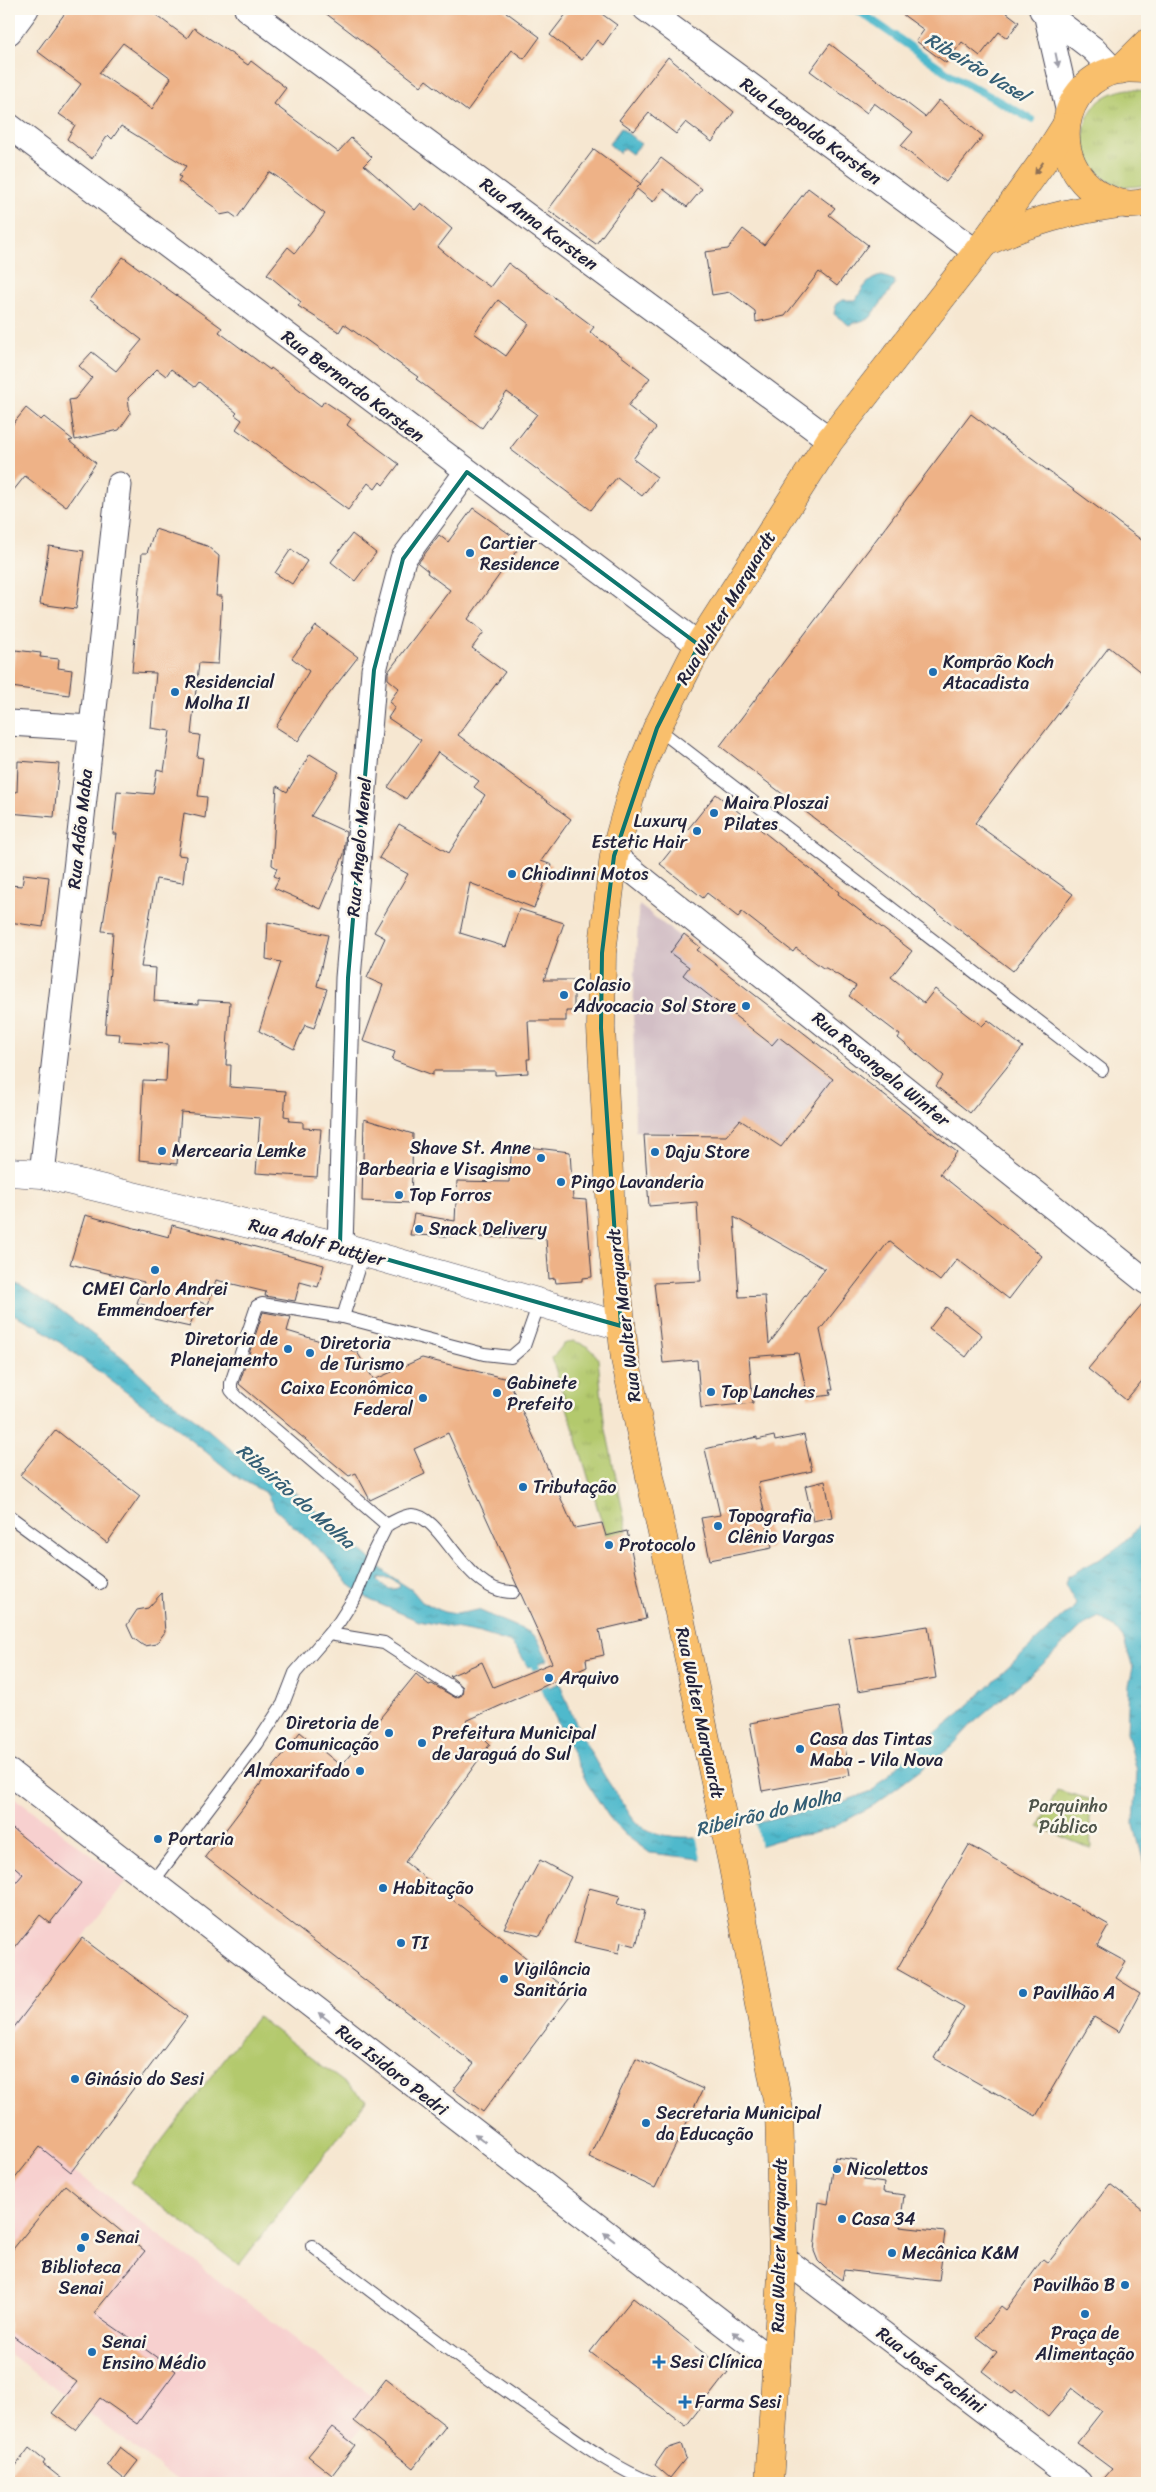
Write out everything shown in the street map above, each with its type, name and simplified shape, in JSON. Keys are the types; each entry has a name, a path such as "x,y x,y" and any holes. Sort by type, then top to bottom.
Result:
{"main road":[{"path":"1117,70 1147,43"},
{"name":"Rua Walter Marquardt","path":"769,2483 783,2258 779,2110 732,1862 642,1444 621,1326 613,1248 601,1028 602,953 614,856 633,787 657,728 699,645 830,440 981,247 1041,164 1084,90 1099,78 1117,70"},
{"path":"1117,70 1147,70"},
{"path":"1067,120 1068,160 1076,174 1087,187 1137,205"},
{"name":"Rua Walter Marquardt","path":"981,247 1025,224 1047,217 1137,205"}],"street":[{"path":"9,32 26,9"},
{"name":"Rua Anna Karsten","path":"247,9 830,440"},
{"name":"Rua Leopoldo Karsten","path":"646,9 981,247"},
{"path":"1043,11 1117,70"},
{"path":"1043,11 1067,120"},
{"name":"Rua Bernardo Karsten","path":"9,126 699,645"},
{"name":"Rua Angelo Menel","path":"351,1250 348,978 374,670 403,560 467,472"},
{"name":"Rua Adão Maba","path":"42,1174 119,485"},
{"path":"9,723 91,728"},
{"name":"Rua Rosangela Winter","path":"614,856 1147,1282"},
{"name":"Rua Adolf Puttjer","path":"9,1172 42,1174 351,1250 621,1326"},
{"name":"Rua Isidoro Pedri","path":"9,1772 151,1884 777,2365"},
{"name":"Rua José Fachini","path":"783,2258 1079,2483"}],"lane":[{"path":"657,728 1102,1070"},
{"path":"343,1317 351,1250"},
{"path":"387,1525 237,1397 232,1390 230,1384 257,1306 262,1304 343,1317 484,1354 510,1357 524,1346 539,1303"},
{"path":"151,1884 257,1744 282,1704 294,1673 330,1634 355,1597 387,1525 399,1518 414,1515 427,1521 480,1582 501,1592 513,1592"},
{"path":"9,1516 100,1583"},
{"path":"330,1634 384,1643 456,1690"},
{"path":"312,2246 508,2393 580,2442 653,2483"}],"highlighted area":[{"path":"467,472 699,645 657,728 614,856 602,953 601,1028 621,1326 340,1246 348,978 374,670 403,559"}],"shaded area":[{"path":"639,905 957,1152 855,1287 734,1217 726,1136 635,1131 633,1008"},
{"path":"9,1794 126,1881 9,2034"},
{"name":"Senai","path":"9,2122 380,2403 319,2483 181,2483 9,2353"}],"green space":[{"path":"1129,89 1147,91 1147,184 1124,186 1106,179 1093,166 1086,148 1085,129 1091,111 1106,97"},
{"path":"573,1341 588,1347 598,1359 604,1420 627,1531 606,1536 552,1358 564,1344"},
{"name":"Parquinho Público","path":"1057,1790 1089,1799 1091,1849 1039,1827"},
{"path":"257,2016 367,2100 239,2265 130,2182"}],"water":[{"path":"621,128 641,144 632,154 624,148 619,153 609,144"},
{"path":"882,276 894,280 895,284 870,318 849,325 834,314 836,304 842,300 856,300 869,282"},
{"path":"9,1283 19,1285 59,1309 122,1357 162,1394 204,1426 258,1473 284,1484 300,1496 389,1575 412,1590 422,1602 444,1612 456,1614 478,1610 529,1632 537,1638 548,1660 528,1667 519,1652 509,1642 480,1633 419,1621 370,1600 347,1583 328,1558 275,1509 266,1493 237,1477 164,1418 146,1407 38,1326 9,1312","holes":["379,1578 389,1578 399,1584 400,1587 388,1588 378,1580"]},
{"path":"1147,1510 1147,1875 1134,1825 1137,1771 1127,1732 1129,1685 1133,1668 1123,1638 1114,1627 1099,1617 1082,1626 1042,1665 971,1725 951,1747 874,1805 834,1827 702,1859 650,1853 624,1834 609,1817 587,1783 542,1690 560,1683 587,1747 605,1777 634,1820 644,1828 658,1834 697,1837 834,1805 872,1791 914,1750 960,1713 1064,1615 1072,1611 1076,1604 1065,1584 1067,1577 1103,1557 1123,1543 1140,1523"}],"pier":[{"path":"756,1822 761,1848 702,1862 696,1835"}],"building":[{"path":"68,9 148,9 187,38 194,28 248,65 251,61 286,88 274,104 338,152 351,138 372,157 364,165 415,210 421,203 452,229 438,247 462,267 490,287 508,263 594,327 590,332 650,378 628,406 656,428 633,459 657,477 642,496 617,477 591,510 510,449 537,414 507,392 482,428 416,379 418,377 344,324 339,332 298,306 301,302 267,274 288,247 295,253 325,214 269,172 237,218 230,213 220,215 214,207 178,181 186,166 121,126 112,139 108,135 92,159 67,139 75,125 59,114 81,84 37,51","holes":["123,43 171,78 152,109 99,73","498,300 529,324 506,356 474,333"]},
{"path":"320,9 502,9 540,37 524,59 512,50 467,111 426,80 421,86"},
{"path":"570,9 595,9 617,25 603,45 597,40 582,60 550,35"},
{"path":"895,9 1002,9 1019,22 1007,38 999,32 980,56 962,42 946,63 916,41 924,30"},
{"path":"830,44 925,117 939,100 983,136 946,182 901,146 913,132 874,103 867,113 810,71"},
{"path":"668,57 734,112 712,142 686,122 676,134 649,113 634,131 619,120"},
{"path":"594,149 640,184 661,158 702,189 687,207 663,189 653,202 637,189 596,244 548,210"},
{"path":"808,188 835,208 829,215 868,245 837,286 819,272 785,316 756,322 755,311 730,292 712,295 705,252 728,249 743,229 764,245"},
{"path":"123,257 222,328 219,332 270,370 271,368 321,406 324,401 351,419 347,425 399,464 383,485 380,482 375,489 368,483 348,510 236,429 242,420 235,415 237,413 199,382 195,387 171,369 166,376 157,369 128,398 130,414 119,430 75,440 69,400 75,399 92,378 79,366 92,352 116,371 142,340 90,300"},
{"path":"26,408 41,420 44,417 73,440 69,441 96,463 66,507 25,476 9,496 9,429"},
{"name":"Komprão Koch Atacadista","path":"971,414 1147,544 1147,677 1109,647 975,823 1073,894 1013,971 720,746"},
{"path":"473,508 522,543 468,619 484,632 472,648 505,672 458,735 571,819 541,861 552,865 534,908 470,883 460,933 506,947 519,909 564,923 544,980 574,980 574,1011 566,1011 566,1021 528,1021 530,1059 527,1059 528,1073 495,1075 495,1071 433,1071 433,1075 392,1060 395,1052 363,1041 383,985 367,978 385,938 374,932 408,874 379,858 399,824 449,853 485,795 474,787 479,781 438,752 406,799 388,787 421,740 388,718 395,707 389,702 399,688 388,679 388,672 450,590 427,573 428,571 418,563 439,535 448,542"},
{"path":"155,529 207,546 219,556 216,596 222,596 218,664 199,663 191,734 200,735 197,757 203,758 198,796 207,797 205,818 184,813 178,855 186,856 183,883 156,879 141,967 156,968 154,1001 198,1004 198,1000 230,1002 226,1065 231,1065 230,1087 286,1091 284,1116 290,1117 289,1121 303,1122 303,1128 321,1129 317,1177 256,1173 260,1118 181,1112 177,1164 139,1160 143,1080 166,1081 168,1044 119,1041 120,1034 105,1033 113,932 102,931 117,834 113,834 117,791 153,794 157,769 164,771 170,731 151,728 156,673 132,672 142,553 147,553"},
{"path":"352,534 376,553 355,581 331,562"},
{"path":"49,546 84,551 76,609 40,604"},
{"path":"291,549 307,561 292,584 275,573"},
{"path":"316,626 358,657 323,702 298,741 276,727 309,671 292,658"},
{"path":"15,650 41,653 40,657 59,659 58,668 72,670 69,695 11,687"},
{"path":"310,754 339,772 311,816 346,832 344,854 321,909 274,888 279,878 274,876 277,868 272,865 277,786 287,792"},
{"path":"18,761 59,764 54,817 9,813 9,791 17,792"},
{"path":"716,794 839,892 838,894 912,951 891,977 924,1003 935,989 982,1026 988,1020 1023,1047 970,1113 936,1086 943,1076 898,1038 900,1035 849,996 856,986 823,968 796,948 793,952 742,912 738,917 707,893 703,898 660,864"},
{"path":"24,874 49,877 43,927 9,922 9,885 22,886"},
{"path":"268,922 328,935 317,986 327,989 314,1028 305,1025 294,1049 259,1031 281,962 266,959"},
{"path":"684,934 700,947 697,950 957,1152 940,1174 1042,1256 1009,1299 957,1259 940,1281 889,1241 820,1330 833,1390 830,1390 831,1395 808,1398 798,1353 749,1357 753,1403 701,1408 697,1360 663,1363 654,1283 701,1281 697,1202 649,1206 644,1135 726,1136 740,1120 781,1147 833,1079 779,1037 772,1045 683,975 689,967 670,953","holes":["734,1217 825,1269 769,1344 765,1296 739,1297"]},
{"path":"364,1119 413,1134 411,1203 362,1201"},
{"path":"512,1145 570,1152 573,1199 586,1200 592,1277 582,1278 582,1281 556,1283 555,1278 549,1279 546,1239 410,1235 414,1214 455,1221 457,1181 509,1182"},
{"name":"CMEI Carlo Andrei Emmendoerfer","path":"85,1215 169,1237 172,1225 324,1265 318,1287 300,1282 295,1301 265,1296 266,1292 216,1280 208,1305 197,1301 190,1327 154,1319 158,1309 137,1303 144,1282 70,1264"},
{"path":"1147,1298 1147,1375 1126,1400 1088,1369"},
{"path":"946,1307 982,1335 966,1357 929,1329"},
{"path":"263,1312 291,1317 287,1331 357,1352 374,1380 422,1358 508,1379 574,1528 602,1523 606,1536 627,1531 646,1619 599,1630 604,1655 586,1659 587,1667 466,1721 490,1744 405,1862 572,1994 483,2112 453,2090 474,2064 205,1857 300,1732 341,1766 416,1674 429,1685 432,1684 456,1698 462,1695 463,1687 450,1676 482,1662 493,1687 552,1663 448,1433 414,1449 425,1474 370,1500 356,1473 349,1476 239,1384"},
{"path":"56,1430 140,1496 107,1543 20,1475"},
{"path":"804,1435 812,1471 758,1483 772,1548 710,1560 701,1518 720,1515 705,1449 757,1437 757,1440 774,1436 775,1441"},
{"path":"825,1481 832,1517 813,1521 805,1486"},
{"path":"162,1593 165,1632 156,1644 144,1646 133,1638 127,1625 137,1610 148,1608"},
{"path":"928,1626 936,1678 858,1691 849,1638"},
{"name":"Casa das Tintas Maba - Vila Nova","path":"838,1707 850,1775 762,1791 750,1723"},
{"path":"9,1826 81,1883 50,1923 40,1915 9,1955 9,1891 23,1874 9,1862"},
{"name":"Pavilhão A","path":"969,1845 1109,1925 1097,1946 1126,1962 1116,1978 1140,1993 1119,2032 1094,2017 1036,2116 934,2058 964,2007 897,1969"},
{"path":"540,1860 571,1877 540,1936 504,1928"},
{"path":"589,1888 620,1896 617,1904 645,1911 636,1946 621,1942 619,1953 574,1943"},
{"name":"Ginásio do Sesi","path":"82,1938 187,2017 71,2172 40,2147 9,2186 9,2034"},
{"name":"Secretaria Municipal da Educação","path":"636,2058 703,2089 655,2188 589,2157"},
{"path":"835,2157 857,2160 856,2163 867,2165 864,2180 884,2183 883,2192 904,2195 900,2227 945,2232 939,2281 844,2270 842,2280 818,2261 814,2251 819,2202 828,2204"},
{"path":"1110,2184 1147,2213 1147,2483 1100,2483 1112,2469 1077,2443 1102,2411 1072,2388 1048,2417 1015,2390 1012,2394 982,2371 997,2352 977,2337 1001,2306 1006,2310 1043,2259 1048,2263"},
{"path":"65,2185 145,2251 94,2313 176,2371 137,2424 100,2398 75,2430 52,2413 77,2382 9,2333 9,2254"},
{"name":"Sesi Clínica","path":"633,2298 728,2372 686,2426 590,2352"},
{"path":"386,2379 446,2426 413,2468 354,2421"},
{"path":"332,2427 355,2445 332,2475 308,2456"},
{"path":"681,2444 686,2458 670,2478 655,2465 666,2449"},
{"path":"120,2447 138,2461 124,2479 107,2465"},
{"path":"29,2448 45,2461 43,2464 67,2483 9,2483 9,2475"}],"waterway":[{"name":"Ribeirão Vasel","path":"856,9 951,75 1031,119"},
{"name":"Ribeirão do Molha","path":"531,1657 549,1696"}],"place":[{"name":"Cartier Residence","path":"470,553"},
{"name":"Komprão Koch Atacadista","path":"933,672"},
{"name":"Residencial Molha II","path":"175,692"},
{"name":"Maira Ploszai Pilates","path":"714,813"},
{"name":"Luxury Estetic Hair","path":"697,831"},
{"name":"Chiodinni Motos","path":"512,874"},
{"name":"Colasio Advocacia","path":"564,995"},
{"name":"Sol Store","path":"746,1006"},
{"name":"Mercearia Lemke","path":"162,1151"},
{"name":"Daju Store","path":"655,1152"},
{"name":"Shave St. Anne Barbearia e Visagismo","path":"541,1158"},
{"name":"Pingo Lavanderia","path":"561,1182"},
{"name":"Top Forros","path":"399,1195"},
{"name":"Snack Delivery","path":"419,1229"},
{"name":"CMEI Carlo Andrei Emmendoerfer","path":"155,1270"},
{"name":"Diretoria de Planejamento","path":"288,1349"},
{"name":"Diretoria de Turismo","path":"310,1353"},
{"name":"Top Lanches","path":"711,1392"},
{"name":"Gabinete Prefeito","path":"497,1393"},
{"name":"Caixa Econômica Federal","path":"423,1398"},
{"name":"Tributação","path":"523,1487"},
{"name":"Topografia Clênio Vargas","path":"718,1526"},
{"name":"Protocolo","path":"609,1545"},
{"name":"Arquivo","path":"549,1678"},
{"name":"Diretoria de Comunicação","path":"389,1733"},
{"name":"Prefeitura Municipal de Jaraguá do Sul","path":"422,1743"},
{"name":"Casa das Tintas Maba - Vila Nova","path":"800,1749"},
{"name":"Almoxarifado","path":"360,1771"},
{"name":"Portaria","path":"158,1839"},
{"name":"Habitação","path":"383,1888"},
{"name":"TI","path":"401,1943"},
{"name":"Vigilância Sanitária","path":"504,1979"},
{"name":"Pavilhão A","path":"1023,1993"},
{"name":"Ginásio do Sesi","path":"75,2079"},
{"name":"Secretaria Municipal da Educação","path":"646,2123"},
{"name":"Nicolettos","path":"837,2169"},
{"name":"Casa 34","path":"842,2219"},
{"name":"Senai","path":"85,2237"},
{"name":"Biblioteca Senai","path":"81,2248"},
{"name":"Mecânica K&M","path":"892,2253"},
{"name":"Pavilhão B","path":"1125,2285"},
{"name":"Praça de Alimentação","path":"1085,2314"},
{"name":"Senai Ensino Médio","path":"92,2352"},
{"name":"Sesi Clínica","path":"659,2362"},
{"name":"Farma Sesi","path":"685,2402"}]}
